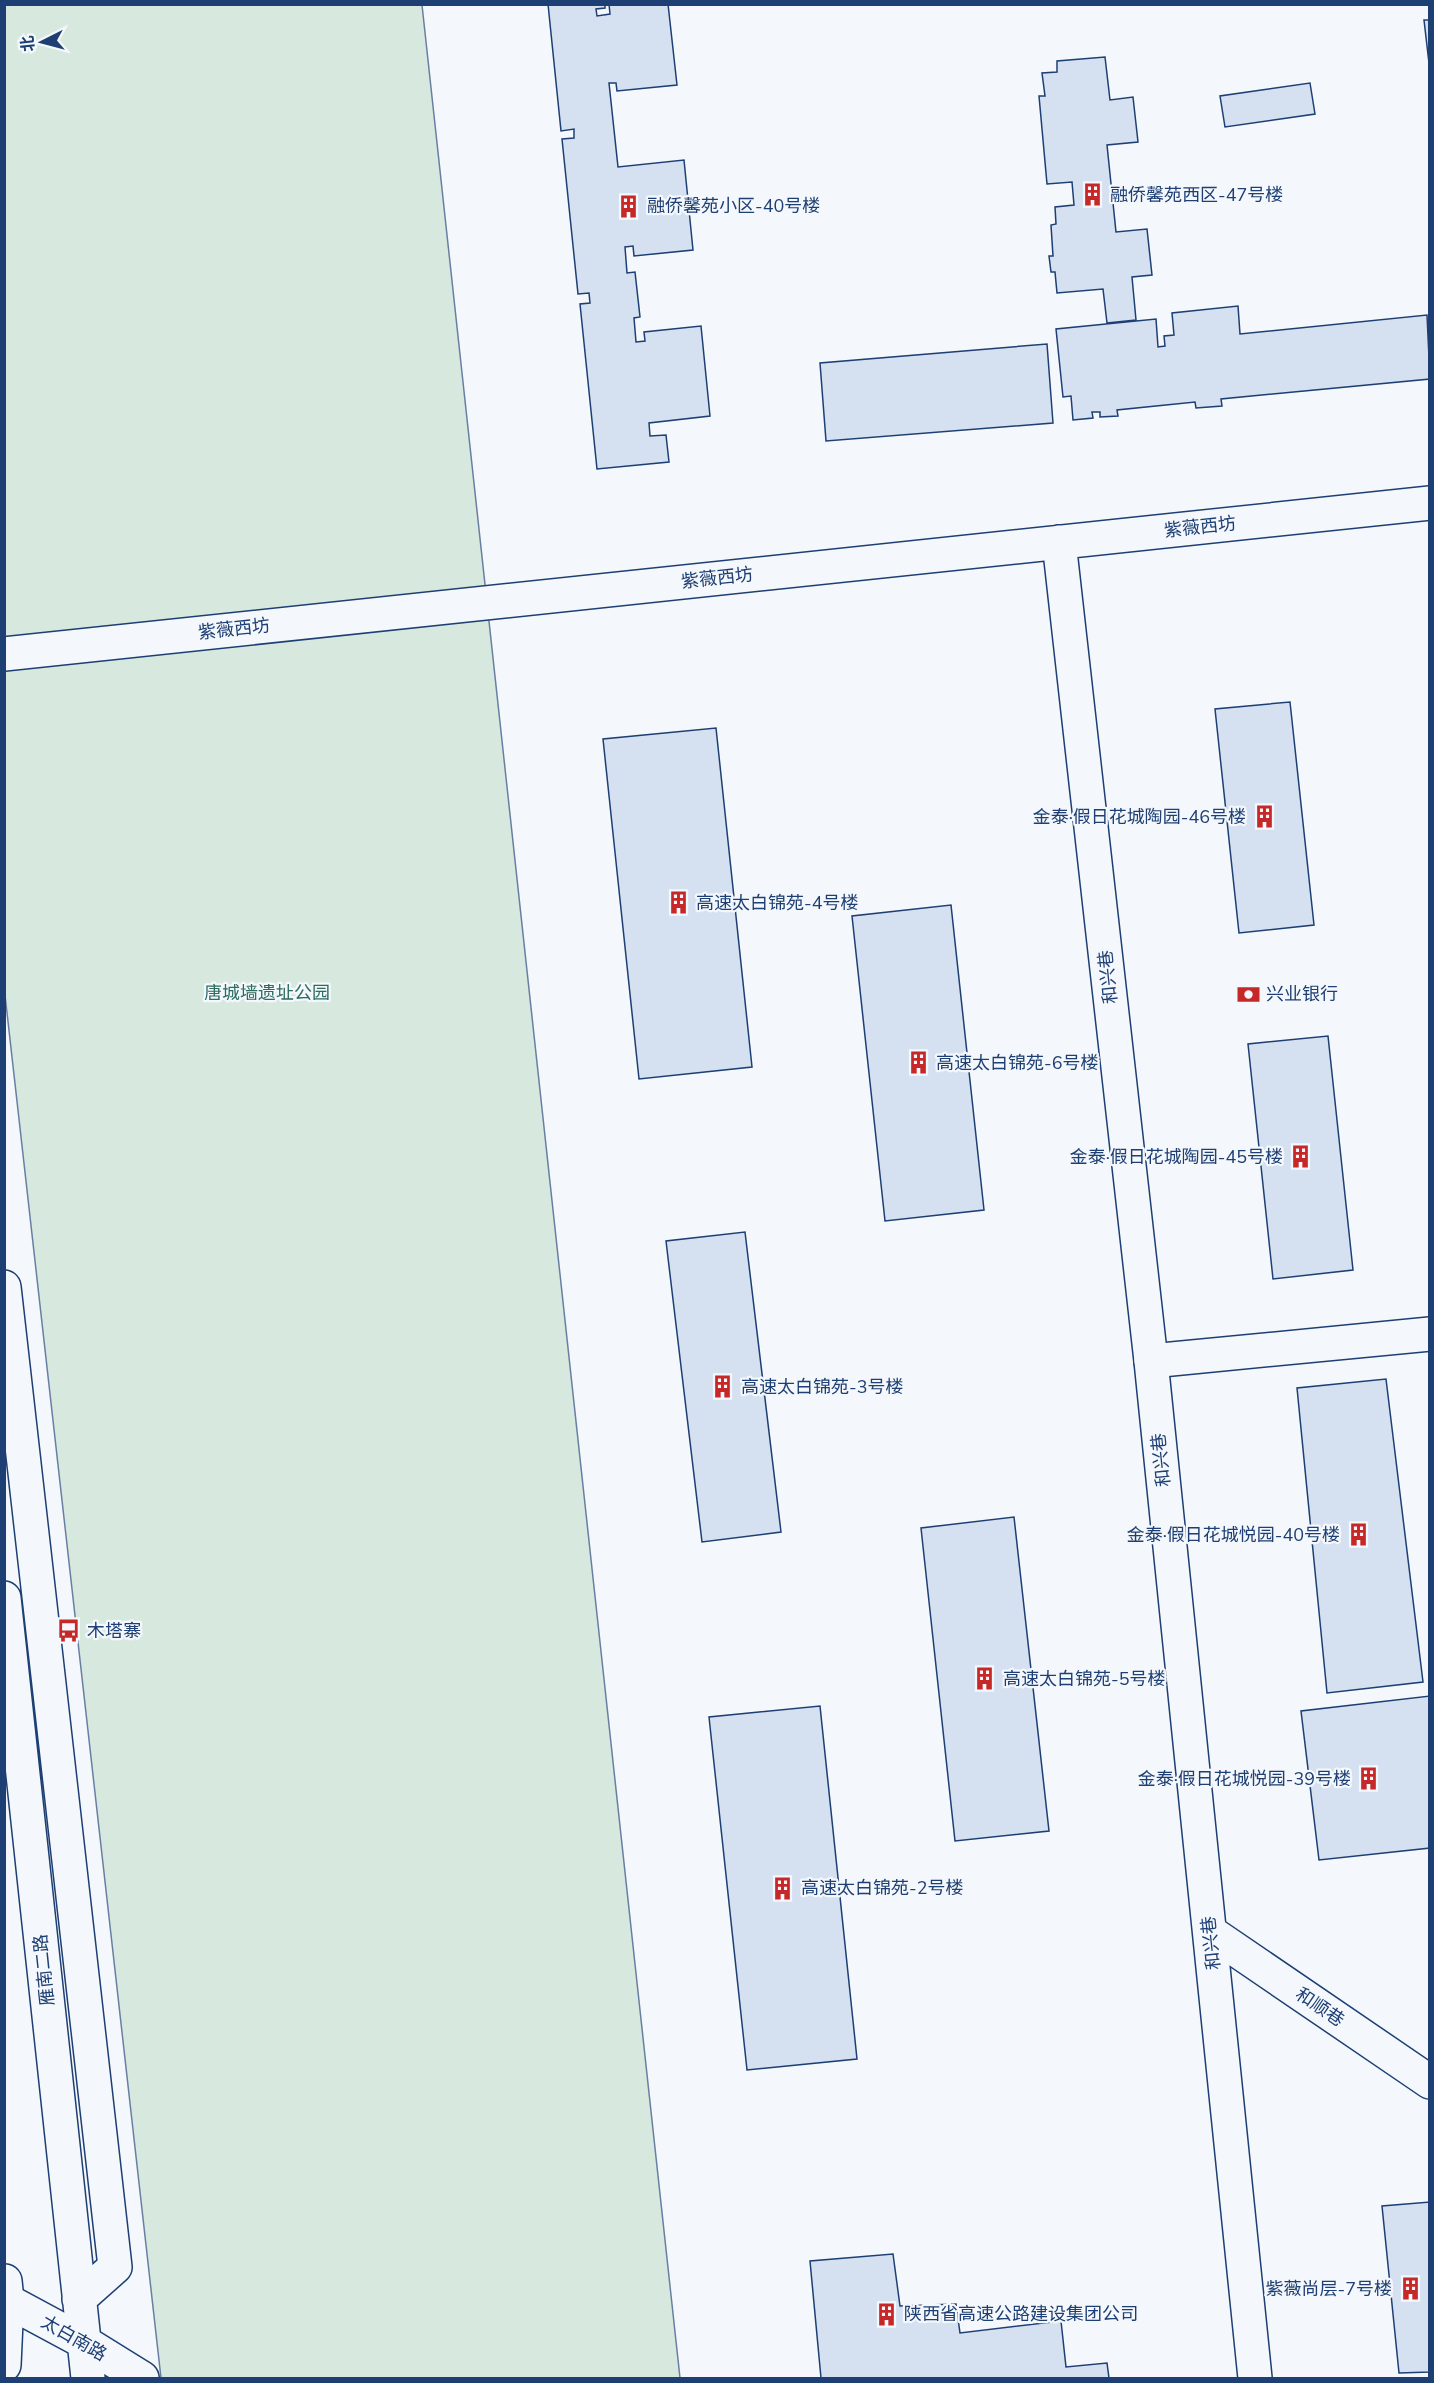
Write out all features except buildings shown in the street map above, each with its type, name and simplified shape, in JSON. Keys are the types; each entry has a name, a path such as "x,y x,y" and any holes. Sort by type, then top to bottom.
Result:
{"street":[{"name":"紫薇西坊","path":"4,654 1430,503"},
{"name":"和兴巷","path":"1059,542 1151,1361 1255,2379"},
{"path":"4,1287 115,2267 79,2299"},
{"path":"1151,1361 1430,1334"},
{"name":"雁南二路","path":"4,1598 88,2379"},
{"name":"和顺巷","path":"1210,1932 1430,2082"},
{"path":"4,2366 5,2292"},
{"name":"太白南路","path":"5,2292 142,2379"}],"green space":[{"name":"唐城墙遗址公园","path":"4,5 422,5 680,2378 161,2378 5,995"}],"place":[{"name":"融侨馨苑西区-47号楼","path":"1092,195"},
{"name":"融侨馨苑小区-40号楼","path":"629,206"},
{"name":"金泰·假日花城陶园-46号楼","path":"1264,817"},
{"name":"高速太白锦苑-4号楼","path":"678,903"},
{"name":"兴业银行","path":"1248,994"},
{"name":"高速太白锦苑-6号楼","path":"918,1063"},
{"name":"金泰·假日花城陶园-45号楼","path":"1301,1157"},
{"name":"高速太白锦苑-3号楼","path":"723,1387"},
{"name":"金泰·假日花城悦园-40号楼","path":"1358,1535"},
{"name":"木塔寨","path":"69,1631"},
{"name":"高速太白锦苑-5号楼","path":"985,1679"},
{"name":"金泰·假日花城悦园-39号楼","path":"1369,1779"},
{"name":"高速太白锦苑-2号楼","path":"783,1888"},
{"name":"紫薇尚层-7号楼","path":"1410,2289"},
{"name":"陕西省高速公路建设集团公司","path":"886,2314"}]}
